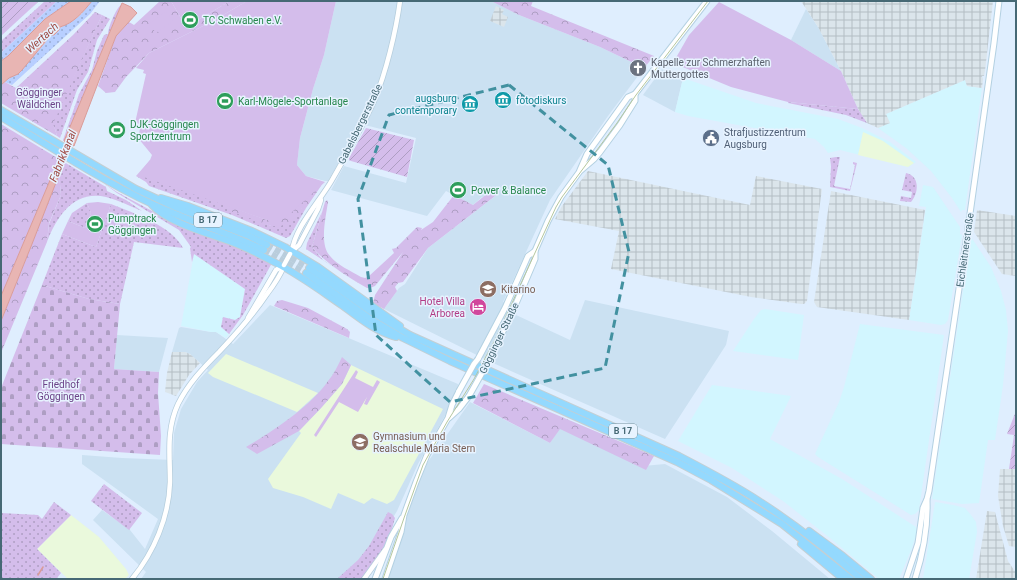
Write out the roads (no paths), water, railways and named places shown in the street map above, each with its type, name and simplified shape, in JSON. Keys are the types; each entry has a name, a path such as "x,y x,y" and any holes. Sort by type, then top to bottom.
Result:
{"highway":[{"name":"B 17","path":"1,110 96,170 152,204 247,242 266,247 150,196 96,170 1,117"},
{"path":"150,196 188,206 252,231 329,275 395,322 410,335"},
{"path":"152,204 158,211 168,217 253,251 283,266 373,327 389,335 402,338"},
{"name":"B 17","path":"851,579 784,522 759,500 679,456 410,335 372,313 307,271 369,318 402,338 677,462 711,480 784,522 831,553 861,579"},
{"path":"784,522 801,544 842,579"},
{"path":"784,522 816,536 871,579"}],"main road":[{"name":"Gögginger Straße","path":"448,418 459,409 487,364 512,313 535,259 535,251 555,207 580,171 587,154 628,97 635,94 707,1"},
{"name":"Eichleitnerstraße","path":"915,579 924,538 927,499 968,228 999,1"},
{"name":"Gögginger Straße","path":"580,171 594,159 624,119 635,101 635,94"},
{"name":"Gögginger Straße","path":"385,579 401,532 404,515 422,465 448,418 452,405 505,308 528,256 535,251"},
{"name":"Eichleitnerstraße","path":"906,579 918,544 923,508 927,499"},
{"name":"Gögginger Straße","path":"375,579 386,548 404,515"}],"street":[{"name":"Gabelsbergerstraße","path":"132,579 154,544 166,511 170,483 169,440 175,412 187,389 198,374 246,322 276,270 283,266 291,252 299,245 318,209 322,196 374,101 388,55 400,1"},
{"path":"364,579 386,548"}],"water":[{"name":"Wertach","path":"71,1 92,1 78,17 70,23 60,27 54,35 51,35 18,74 9,78 1,85 1,61 8,56 45,19"},
{"path":"122,3 131,7 137,13 116,36 74,146 64,141"},
{"path":"59,159 64,162 1,321 1,296"}],"waterway":[{"name":"Fabrikkanal","path":"59,165 70,138"},
{"path":"38,575 43,567"}],"tunnel":[{"path":"267,245 309,268"},
{"path":"264,250 306,273"}],"tram line":[{"path":"383,579 423,465 447,422 474,379 496,338 556,207 636,95 708,1"}],"place":[{"name":"TC Schwaben e.V.","path":"190,20"},
{"name":"Kapelle zur Schmerzhaften Muttergottes","path":"638,68"},
{"name":"fotodiskurs","path":"503,100"},
{"name":"Karl-Mögele-Sportanlage","path":"225,101"},
{"name":"augsburg contemporary","path":"470,104"},
{"name":"DJK-Göggingen Sportzentrum","path":"117,130"},
{"name":"Strafjustizzentrum Augsburg","path":"711,138"},
{"name":"Power & Balance","path":"458,190"},
{"name":"Pumptrack Göggingen","path":"95,224"},
{"name":"Kitarino","path":"488,289"},
{"name":"Hotel Villa Arborea","path":"478,307"},
{"name":"Gymnasium und Realschule Maria Stern","path":"360,442"}],"park label":[{"name":"Gögginger Wäldchen","path":"39,98"},
{"name":"Friedhof Göggingen","path":"61,390"}]}
